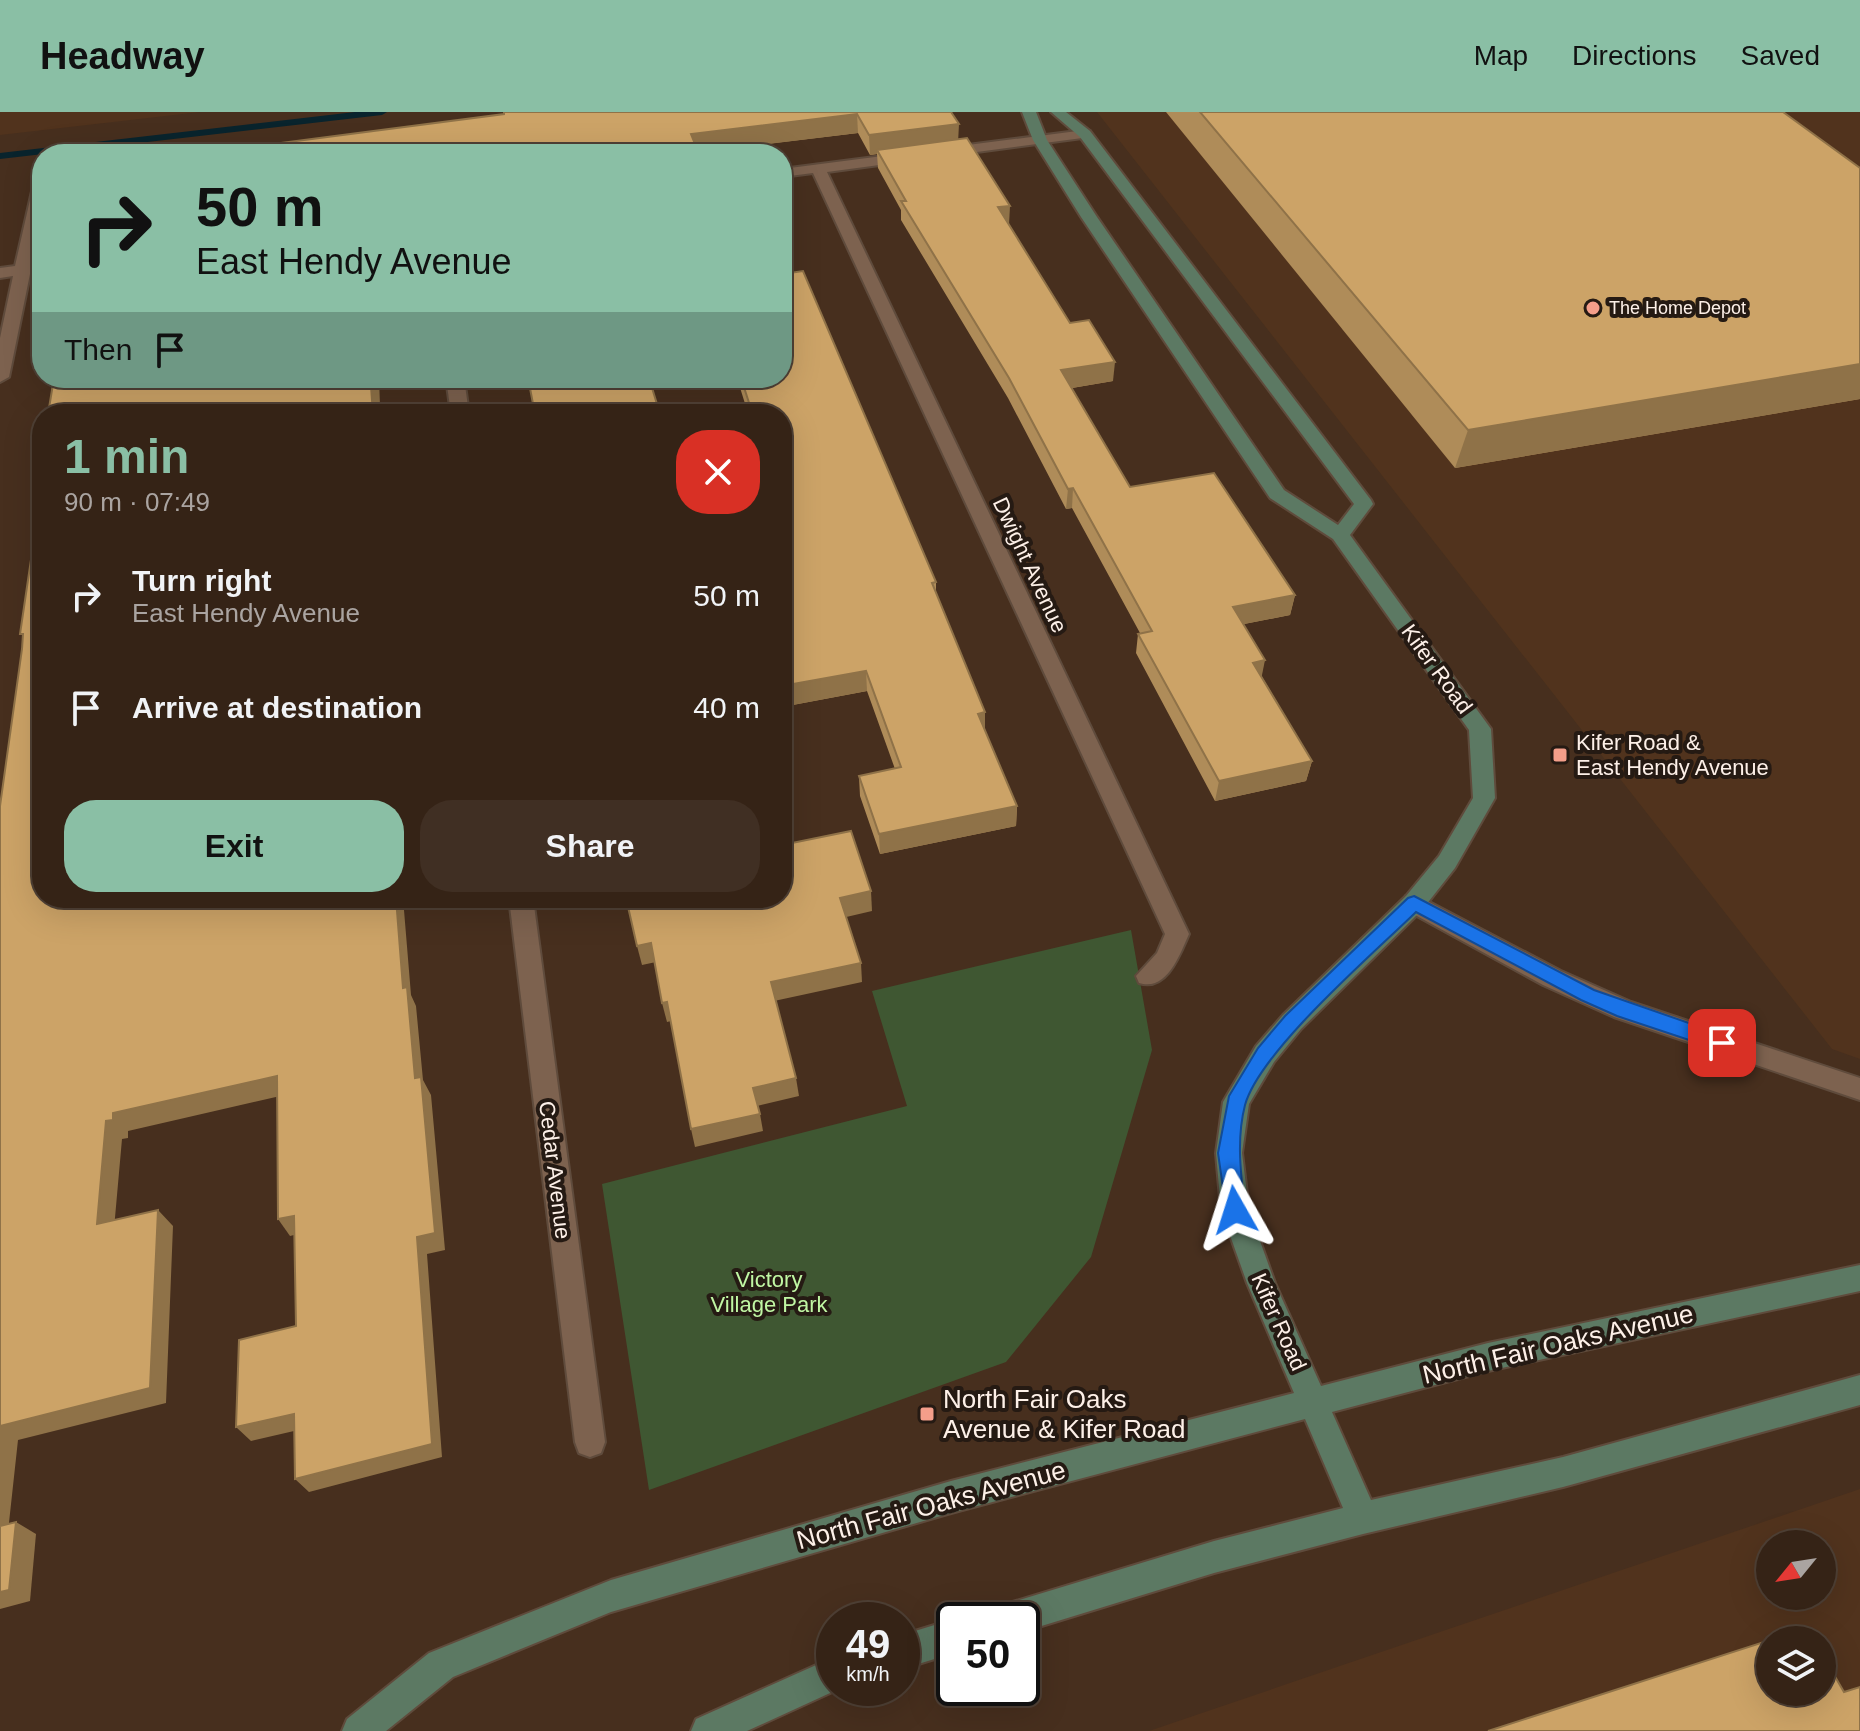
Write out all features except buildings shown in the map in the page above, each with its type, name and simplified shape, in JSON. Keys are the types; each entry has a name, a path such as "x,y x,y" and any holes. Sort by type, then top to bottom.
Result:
{"main road":[{"name":"Kifer Road","path":"1029,112 1040,140 1277,494 1340,535 1480,729 1484,798 1447,862 1414,903 1292,1022 1265,1054 1236,1102 1229,1153 1235,1210 1261,1283 1363,1518"},
{"path":"1058,112 1085,134 1364,504 1340,535"},
{"name":"North Fair Oaks Avenue","path":"359,1731 441,1665 611,1596 963,1493 1488,1357 1860,1278"},
{"path":"1040,1610 1214,1557 1363,1518 1563,1472 1860,1390"},
{"path":"708,1731 816,1682"}],"street":[{"path":"792,172 1085,134"},
{"name":"Dwight Avenue","path":"818,168 1177,934 1166,959 1148,976"},
{"path":"0,377 32,229"},
{"path":"0,273 32,269"},
{"path":"1414,903 1552,978 1623,1010 1860,1089"},
{"name":"Cedar Avenue","path":"522,908 590,1442"}],"shaded area":[{"path":"0,112 200,112 0,135"},
{"path":"1097,112 1860,112 1860,1059 1832,1049"},
{"path":"1860,1489 1860,1731 1149,1731"}],"green space":[{"name":"Victory Village Park","path":"1131,930 1152,1050 1091,1257 1006,1362 649,1490 602,1184 907,1106 872,991"}],"waterway":[{"path":"104,144 382,112"},
{"path":"0,156 32,152"}],"place":[{"name":"The Home Depot","path":"1593,308"},
{"name":"Kifer Road & East Hendy Avenue","path":"1560,755"},
{"name":"North Fair Oaks Avenue & Kifer Road","path":"927,1414"}],"route":[{"path":"1235,1210 1229,1153 1236,1102 1265,1054 1292,1022 1414,903 1588,995 1722,1043"}]}
